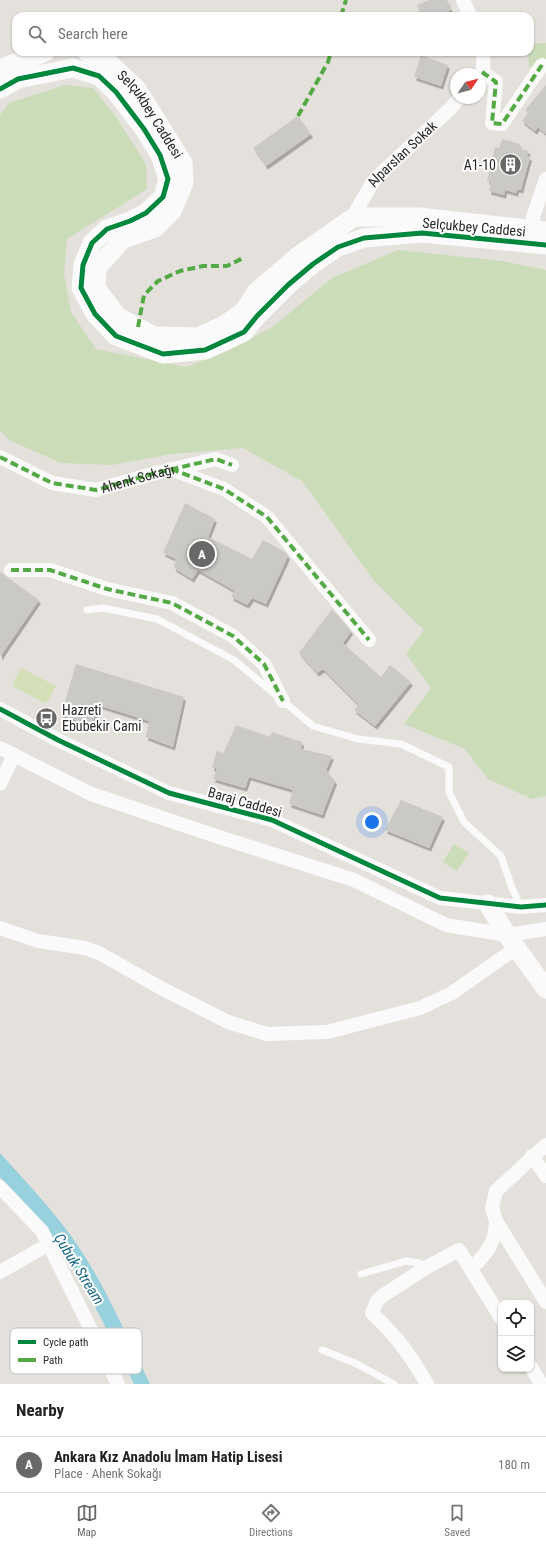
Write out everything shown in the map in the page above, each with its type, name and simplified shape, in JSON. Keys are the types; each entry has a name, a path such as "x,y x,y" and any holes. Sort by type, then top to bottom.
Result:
{"street":[{"path":"463,0 468,12"},
{"path":"0,69 32,56"},
{"name":"Selçukbey Caddesi","path":"95,56 110,64 137,90 183,162 184,183 172,211 155,228 123,239 97,268 96,288 118,317 154,336 198,337 226,324 244,311 256,292 298,256 356,217 419,217 540,231"},
{"path":"482,68 483,56"},
{"path":"486,76 496,82 492,123 502,124 542,65"},
{"name":"Selçukbey Caddesi","path":"0,89 18,79 74,68 99,76 116,92 144,129 160,155 168,179 163,197 146,213 130,221 107,229 92,242 83,265 81,288 95,314 116,336 163,354 205,350 244,332 288,285 313,264 338,247 364,238 422,233 546,245"},
{"name":"Alparslan Sokak","path":"356,217 356,211 374,180 454,104"},
{"path":"540,231 533,217 546,179"},
{"name":"Ahenk Sokağı","path":"0,456 52,482 96,490 171,469 216,459 232,465"},
{"path":"171,469 224,489 266,518 369,640"},
{"path":"11,570 50,570 107,589 172,603 233,636 264,664 283,701"},
{"name":"Baraj Caddesi","path":"0,708 58,740 169,793 272,820 440,898 521,907 546,906"},
{"path":"0,748 91,794 354,880 446,925 511,941"},
{"path":"0,784 14,755"},
{"path":"488,904 511,941 546,989"},
{"path":"0,928 38,941 85,948 99,953 161,988 228,1022 267,1034 327,1032 420,1008 452,993 511,941 546,929"},
{"path":"544,1295 496,1220 492,1208 496,1191 532,1156 546,1145"},
{"path":"532,1156 546,1176"},
{"path":"0,1187 42,1231 90,1328"},
{"path":"471,1269 485,1256 495,1236 496,1220"},
{"path":"0,1272 49,1244"},
{"path":"427,1384 407,1350 394,1334 372,1313 377,1301 382,1296 427,1267 459,1250 498,1313"},
{"path":"534,1372 541,1384"},
{"path":"113,1374 118,1384"}],"lane":[{"path":"88,610 104,608 157,619 234,660 313,726 358,739 401,744 448,767 449,792 464,822 501,856 512,888 521,907"},
{"path":"361,1274 406,1262 420,1262 427,1267"},
{"path":"322,1350 355,1363 394,1384"}],"green space":[{"path":"546,43 546,65 529,67 528,56 534,56 534,44"},
{"path":"65,85 93,88 116,117 146,164 147,189 67,239 64,274 71,312 96,349 186,367 228,351 274,326 332,278 398,250 502,261 546,270 546,796 532,799 488,779 465,749 404,724 431,688 406,654 424,630 375,582 302,481 243,448 172,454 112,465 61,463 9,440 0,430 0,115 9,103"},
{"path":"21,668 56,686 46,704 12,686"},
{"path":"454,844 469,853 457,871 443,862"}],"water":[{"name":"Çubuk Stream","path":"0,1153 51,1210 78,1246 98,1279 123,1328 106,1328 76,1273 66,1258 42,1226 0,1177"},
{"path":"142,1367 150,1384 134,1384 129,1374 142,1374"}],"building":[{"path":"429,0 447,0 451,10 446,12 420,12 417,5"},
{"path":"421,56 448,65 441,86 414,77"},
{"path":"546,85 546,134 538,127 535,131 522,121 528,113 525,110"},
{"path":"298,116 311,134 266,166 253,148"},
{"name":"A1-10","path":"502,139 520,144 519,148 529,151 527,156 530,157 521,190 517,189 516,193 505,190 504,195 489,191 491,182 487,181 495,147 499,148"},
{"path":"185,503 215,519 208,537 252,559 263,540 285,552 288,556 266,604 252,598 247,605 231,597 235,591 198,570 192,579 174,568 176,559 163,553"},
{"path":"0,572 39,600 0,657"},
{"path":"332,609 351,631 343,643 381,677 390,665 411,682 375,726 354,710 359,705 323,669 317,673 299,653"},
{"path":"76,664 184,697 173,747 146,737 149,721 98,705 92,726 61,715"},
{"path":"236,725 270,737 272,732 302,742 301,749 332,756 326,770 335,781 322,815 289,804 293,790 249,777 245,788 213,779 217,768 212,768 217,750 223,754"},
{"path":"401,800 443,817 429,848 385,830"}],"marked path":[{"path":"342,12 346,0"},
{"path":"298,116 328,62 330,56"},
{"path":"486,75 496,82 492,123 502,124 542,65"},
{"path":"138,327 144,295 158,281 180,271 203,266 227,266 243,258"},
{"path":"0,457 52,483 96,490 156,473 216,459 232,465"},
{"path":"171,469 224,489 267,517 369,640"},
{"path":"11,570 50,570 107,589 172,603 233,636 264,664 283,701"}],"cycle path":[{"path":"0,89 18,79 73,68 99,76 116,92 144,129 160,155 168,179 163,197 146,213 130,221 107,229 92,243 83,265 81,288 95,314 116,336 163,354 205,350 244,332 257,316 288,285 313,264 338,247 364,238 422,233 546,245"},
{"path":"0,709 58,740 169,793 272,820 440,898 521,907 546,905"}],"place":[{"name":"A1-10","path":"511,165"},
{"name":"Ankara Kız Anadolu İmam Hatip Lisesi","path":"202,554"},
{"name":"Hazreti Ebubekir Cami","path":"46,718"}]}
